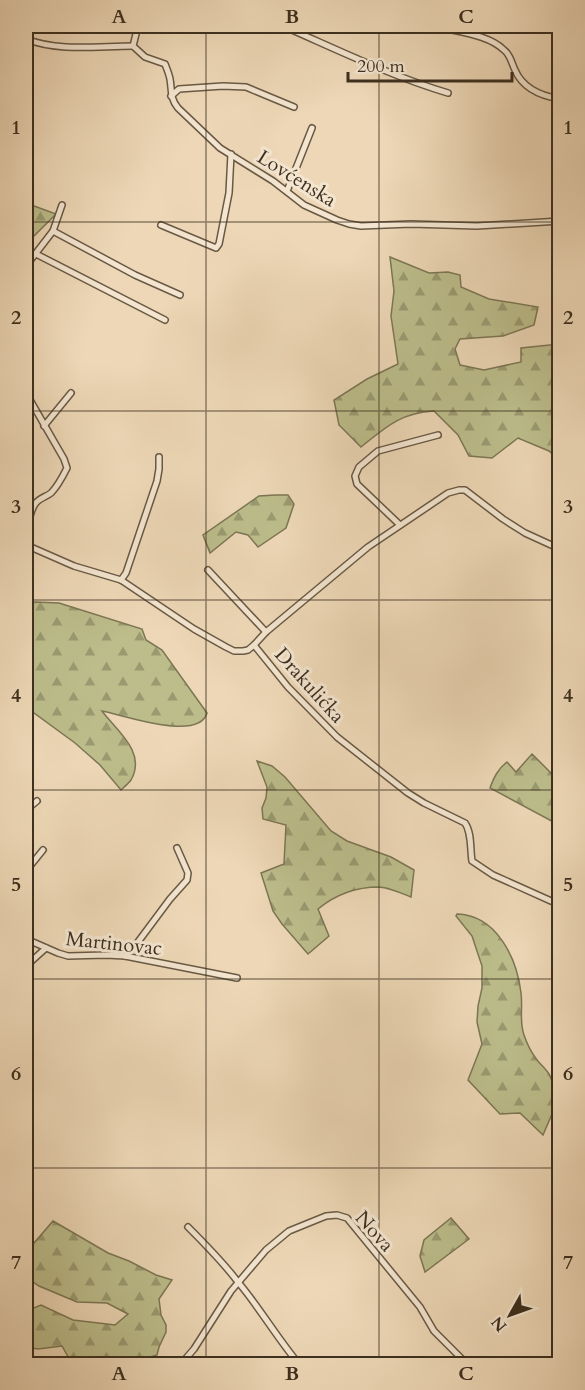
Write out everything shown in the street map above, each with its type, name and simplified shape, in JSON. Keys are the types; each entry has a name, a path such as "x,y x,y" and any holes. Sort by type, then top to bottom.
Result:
{"street":[{"path":"26,39 56,46 133,46 138,26"},
{"path":"283,26 355,59 448,93"},
{"path":"435,26 492,40 507,51 518,78 525,85 543,96 560,99"},
{"name":"Lovćenska","path":"133,46 145,57 165,64 174,104 220,148 304,204 337,220 361,226 411,224 477,226 560,222"},
{"path":"171,96 179,89 246,87 294,107"},
{"path":"287,191 312,128"},
{"path":"160,225 216,248 219,244 229,193 231,154"},
{"path":"26,266 53,231 62,205"},
{"path":"53,231 135,275 180,295"},
{"path":"36,254 165,320"},
{"path":"26,393 67,468 51,493 39,499 34,506 30,514 26,537"},
{"path":"44,426 71,393"},
{"path":"400,525 357,484 355,476 359,467 378,451 438,435"},
{"path":"121,580 126,573 157,481 159,457"},
{"path":"254,645 266,632 368,547 448,493 465,490 525,533 560,549"},
{"name":"Drakulićka","path":"26,545 74,566 121,580 194,629 234,651 248,650 254,645 288,687 337,737 408,793 465,823 470,832 472,861 493,875 560,905"},
{"path":"208,570 266,632"},
{"path":"26,810 38,801"},
{"path":"125,956 187,880 188,873 177,848"},
{"path":"26,871 43,850"},
{"name":"Martinovac","path":"26,939 68,956 125,956 237,978"},
{"path":"26,966 46,948"},
{"name":"Nova","path":"181,1365 194,1349 231,1291 266,1250 289,1231 326,1216 337,1215 346,1218 420,1307 434,1331 467,1365"},
{"path":"188,1227 239,1282 299,1365"}],"green space":[{"path":"26,203 56,214 26,244"},
{"path":"390,257 429,273 448,272 460,275 461,287 489,299 538,307 534,325 503,336 460,339 455,349 460,365 484,370 521,362 521,348 559,344 559,460 549,451 518,438 492,458 469,456 458,435 434,411 422,412 394,422 361,447 339,425 334,400 367,379 398,364 391,316 394,291"},
{"path":"288,495 294,504 286,528 258,547 248,535 236,532 210,553 203,535 259,496"},
{"path":"35,602 59,603 142,629 146,640 162,650 207,713 201,721 176,726 142,721 102,711 133,751 135,770 131,780 121,790 100,765 75,743 26,707 26,607"},
{"path":"532,754 559,781 559,825 490,788 501,767 507,762 516,772"},
{"path":"257,761 272,766 285,777 331,831 347,841 391,857 414,870 411,897 379,887 355,890 339,896 318,909 329,936 308,954 273,911 261,873 284,864 286,825 263,819 262,808 267,787"},
{"path":"457,914 471,916 494,930 510,953 519,980 524,1035 533,1054 549,1074 558,1100 543,1135 520,1113 500,1114 468,1080 482,1044 477,1022 482,988 482,966 472,936 456,916"},
{"path":"451,1218 469,1239 425,1272 420,1256 424,1240"},
{"path":"53,1221 108,1253 172,1280 159,1299 166,1332 157,1355 147,1358 148,1364 83,1364 71,1362 62,1346 38,1349 26,1347 26,1311 41,1305 73,1320 115,1325 128,1314 107,1303 77,1302 39,1286 26,1277 26,1239 34,1243"}]}
